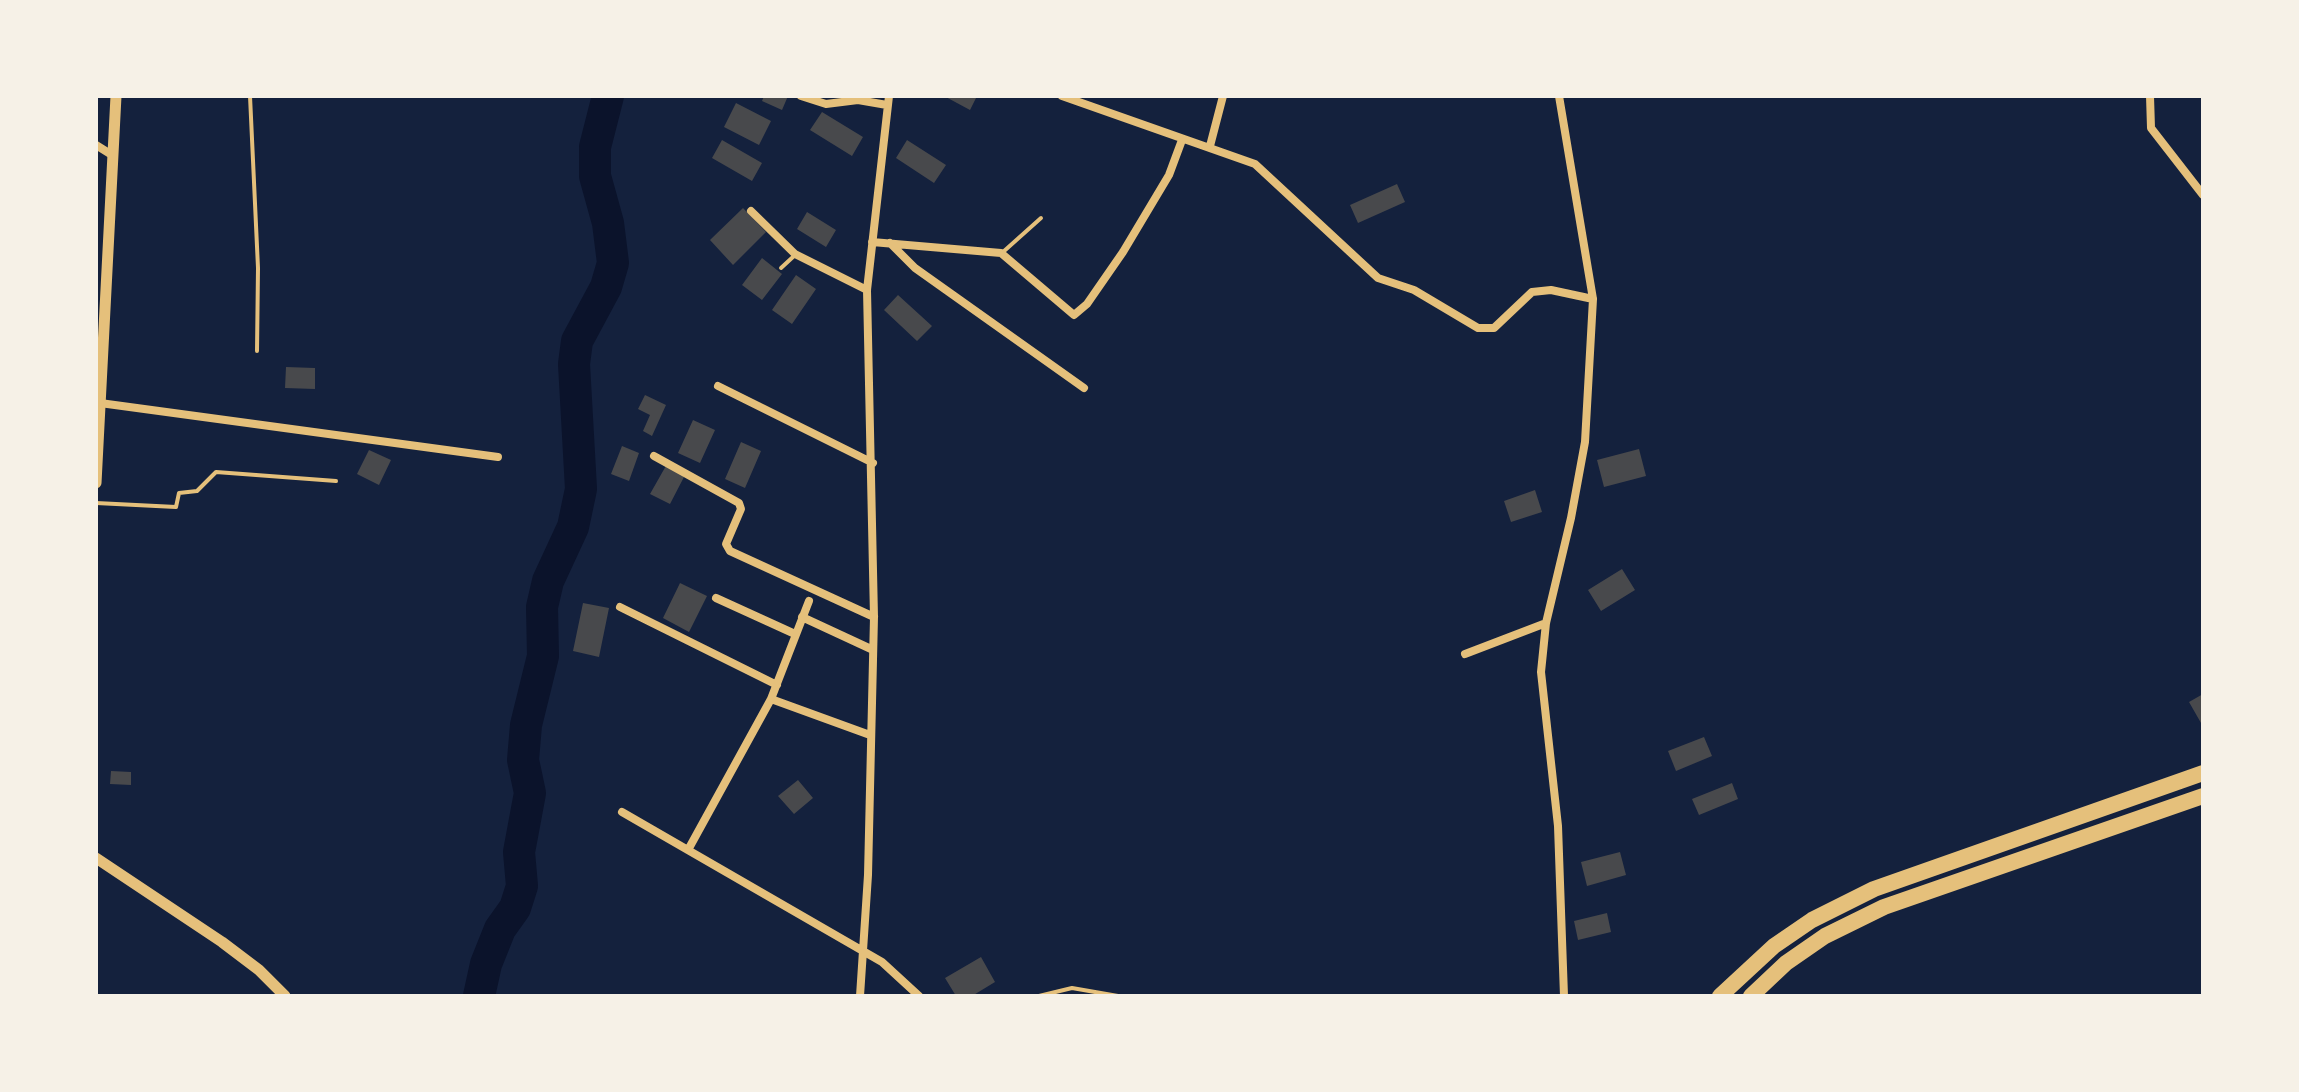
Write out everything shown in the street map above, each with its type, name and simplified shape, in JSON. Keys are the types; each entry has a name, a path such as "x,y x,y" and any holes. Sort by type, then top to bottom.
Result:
{"highway":[{"path":"1720,996 1774,946 1812,920 1874,889 2203,773"},
{"path":"1751,996 1786,963 1825,936 1884,907 2203,796"}],"street":[{"path":"96,483 102,257 116,96"},
{"path":"801,96 826,104 888,100 867,290 874,617 860,996"},
{"path":"1062,96 1255,164 1378,278 1414,290 1478,328 1494,328 1532,292 1551,290 1593,299"},
{"path":"1210,146 1223,96"},
{"path":"1559,96 1593,299 1585,442 1546,623 1541,672 1558,826 1564,996"},
{"path":"2150,96 2151,128 2203,195"},
{"path":"872,242 1001,253 1074,315 1080,312 1123,252 1169,175 1182,140"},
{"path":"96,145 112,155"},
{"path":"751,211 795,254 867,290"},
{"path":"890,242 938,286 1084,388"},
{"path":"718,386 873,463"},
{"path":"100,403 498,457"},
{"path":"654,456 739,503 741,509 726,544 730,551 874,617"},
{"path":"716,598 795,634"},
{"path":"688,850 771,699 809,601"},
{"path":"620,607 777,685"},
{"path":"802,617 871,649"},
{"path":"1465,654 1546,623"},
{"path":"771,699 870,735"},
{"path":"622,812 863,951 904,979 919,996"},
{"path":"96,858 222,942 259,970 285,996"}],"lane":[{"path":"250,96 258,268 257,351"},
{"path":"1001,253 1041,218"},
{"path":"781,268 795,254"},
{"path":"96,503 176,507 179,493 197,491 216,472 336,481"},
{"path":"1039,996 1072,988 1118,996"}],"building":[{"path":"764,96 788,96 782,110 762,101"},
{"path":"944,96 977,96 970,110"},
{"path":"736,103 771,121 759,145 724,127"},
{"path":"822,112 863,137 852,156 810,130"},
{"path":"722,140 762,163 752,181 712,158"},
{"path":"907,140 946,165 934,183 896,158"},
{"path":"1397,184 1405,202 1358,223 1350,205"},
{"path":"743,208 766,232 733,265 710,240"},
{"path":"807,212 836,230 826,247 797,229"},
{"path":"762,258 782,274 762,300 742,285"},
{"path":"796,275 816,289 792,324 772,310"},
{"path":"898,295 932,326 917,341 884,310"},
{"path":"286,367 315,368 315,389 285,388"},
{"path":"645,395 666,405 652,436 643,431 650,415 638,409"},
{"path":"693,420 715,430 700,463 678,453"},
{"path":"741,442 761,451 745,488 725,479"},
{"path":"622,446 639,453 629,481 611,474"},
{"path":"1639,449 1646,476 1604,487 1597,460"},
{"path":"369,450 391,460 379,485 357,474"},
{"path":"667,464 684,477 670,504 650,494"},
{"path":"1535,490 1542,512 1511,522 1504,501"},
{"path":"1622,569 1635,590 1601,611 1588,590"},
{"path":"680,583 707,596 689,632 663,618"},
{"path":"583,603 609,608 599,657 573,651"},
{"path":"2203,694 2203,722 2201,723 2189,702"},
{"path":"1704,737 1712,756 1676,771 1668,751"},
{"path":"111,771 131,772 131,785 110,784"},
{"path":"798,780 813,798 794,814 778,796"},
{"path":"1732,783 1738,799 1699,815 1692,799"},
{"path":"1620,852 1626,875 1587,886 1581,862"},
{"path":"1607,913 1611,932 1578,940 1574,921"},
{"path":"981,957 995,982 972,996 956,996 945,978"}],"waterway":[{"path":"479,996 486,964 500,929 515,908 522,886 519,852 530,793 523,760 526,725 543,656 542,607 548,581 573,527 581,489 574,364 577,341 606,287 613,263 608,223 595,176 595,147 608,96"}]}
